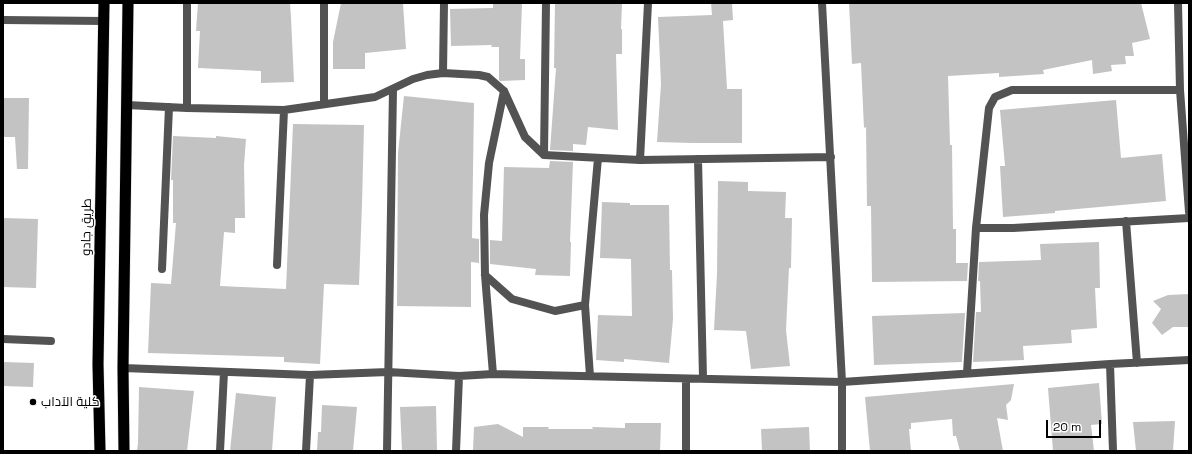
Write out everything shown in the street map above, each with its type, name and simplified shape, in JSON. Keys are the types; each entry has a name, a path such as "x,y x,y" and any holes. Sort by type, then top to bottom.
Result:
{"highway":[{"name":"طريق جادو","path":"100,451 98,364 104,3"},
{"path":"124,451 123,368 128,3"}],"street":[{"path":"187,3 187,108"},
{"path":"324,3 324,104"},
{"path":"443,73 444,3"},
{"path":"544,155 546,3"},
{"path":"640,160 648,3"},
{"path":"822,3 842,382 842,451"},
{"path":"1178,3 1180,90 1189,212"},
{"path":"3,20 104,21"},
{"path":"127,105 284,110 375,97 413,79 427,75 443,73 479,75 488,77 504,91 526,137 544,155 640,160 831,157"},
{"path":"387,451 393,89"},
{"path":"967,373 976,228 989,108 995,97 1012,90 1180,90"},
{"path":"493,374 485,275 484,215 489,163 504,91"},
{"path":"162,269 169,107"},
{"path":"277,265 284,110"},
{"path":"590,376 585,305 598,158"},
{"path":"698,159 703,378"},
{"path":"976,228 1013,228 1189,218"},
{"path":"1126,221 1137,363"},
{"path":"485,275 512,299 555,311 585,305"},
{"path":"3,339 50,341"},
{"path":"123,368 310,375 388,372 459,376 493,374 842,382 1189,360"},
{"path":"1110,364 1113,451"},
{"path":"220,451 224,372"},
{"path":"306,451 310,375"},
{"path":"456,451 459,376"},
{"path":"686,379 686,451"}],"building":[{"path":"198,3 290,3 294,82 261,83 261,71 198,68 200,31 196,31"},
{"path":"341,3 403,3 406,49 365,53 365,69 333,69 333,42"},
{"path":"493,3 522,3 520,59 525,59 525,80 499,80 499,47 491,47 492,45 451,46 450,9 493,8"},
{"path":"555,3 622,3 622,54 616,54 618,130 588,127 586,145 573,144 573,151 550,150 556,68 554,68"},
{"path":"711,3 732,3 733,20 723,21 727,89 742,89 742,143 657,142 661,84 658,17 712,15"},
{"path":"849,3 1141,3 1150,39 1132,43 1134,56 1125,56 1126,64 1111,65 1112,71 1093,74 1092,60 1043,70 1044,74 999,77 999,73 948,76 950,145 952,145 953,229 956,229 956,263 968,263 967,281 872,282 871,206 867,206 866,127 864,128 861,63 852,64"},
{"path":"404,96 474,103 472,238 479,239 479,263 471,262 471,307 397,306 398,153"},
{"path":"3,98 29,98 28,169 17,169 15,137 3,137"},
{"path":"1116,100 1121,158 1162,154 1166,201 1003,217 1000,166 1005,166 1000,110"},
{"path":"293,124 364,125 359,285 324,284 320,364 284,362 284,357 148,353 151,283 171,284 176,223 173,223 173,180 171,180 173,136 216,138 216,136 246,139 244,165 245,218 235,218 235,233 224,232 220,286 286,289"},
{"path":"550,161 573,162 570,276 535,275 536,269 490,264 490,240 502,241 504,167 549,168"},
{"path":"718,181 748,182 748,191 786,192 785,218 792,218 791,268 789,268 786,330 790,366 751,369 746,331 714,330 717,274"},
{"path":"602,202 630,203 630,205 669,205 670,270 672,270 673,319 669,363 624,359 624,362 596,360 598,315 632,316 631,259 600,258"},
{"path":"3,218 38,219 36,288 3,287"},
{"path":"1099,242 1100,288 1095,288 1097,328 1071,330 1072,343 1023,346 1024,360 973,362 976,312 981,312 980,281 978,281 979,262 1041,260 1040,244"},
{"path":"1189,294 1189,327 1173,327 1162,335 1152,323 1161,309 1153,301 1168,295"},
{"path":"965,313 962,362 874,365 872,316"},
{"path":"3,362 34,363 33,387 3,386"},
{"path":"1099,383 1102,424 1091,425 1094,451 1053,451 1048,388"},
{"path":"1014,384 1011,400 1006,405 1008,420 997,418 1003,451 960,451 956,436 953,436 952,419 911,423 911,429 909,429 911,451 870,451 865,397"},
{"path":"139,387 194,391 187,451 137,451"},
{"path":"236,393 276,397 272,451 230,451"},
{"path":"322,405 357,407 353,451 317,451 318,432 321,432"},
{"path":"436,406 437,450 402,451 400,407"},
{"path":"1175,421 1173,451 1136,451 1133,422"},
{"path":"625,423 661,423 660,451 473,451 474,427 498,424 523,437 523,427 549,427 548,429 593,429 592,427 625,428"},
{"path":"809,427 810,451 762,451 761,429"}],"place":[{"name":"كلية الآداب","path":"33,402"}]}
